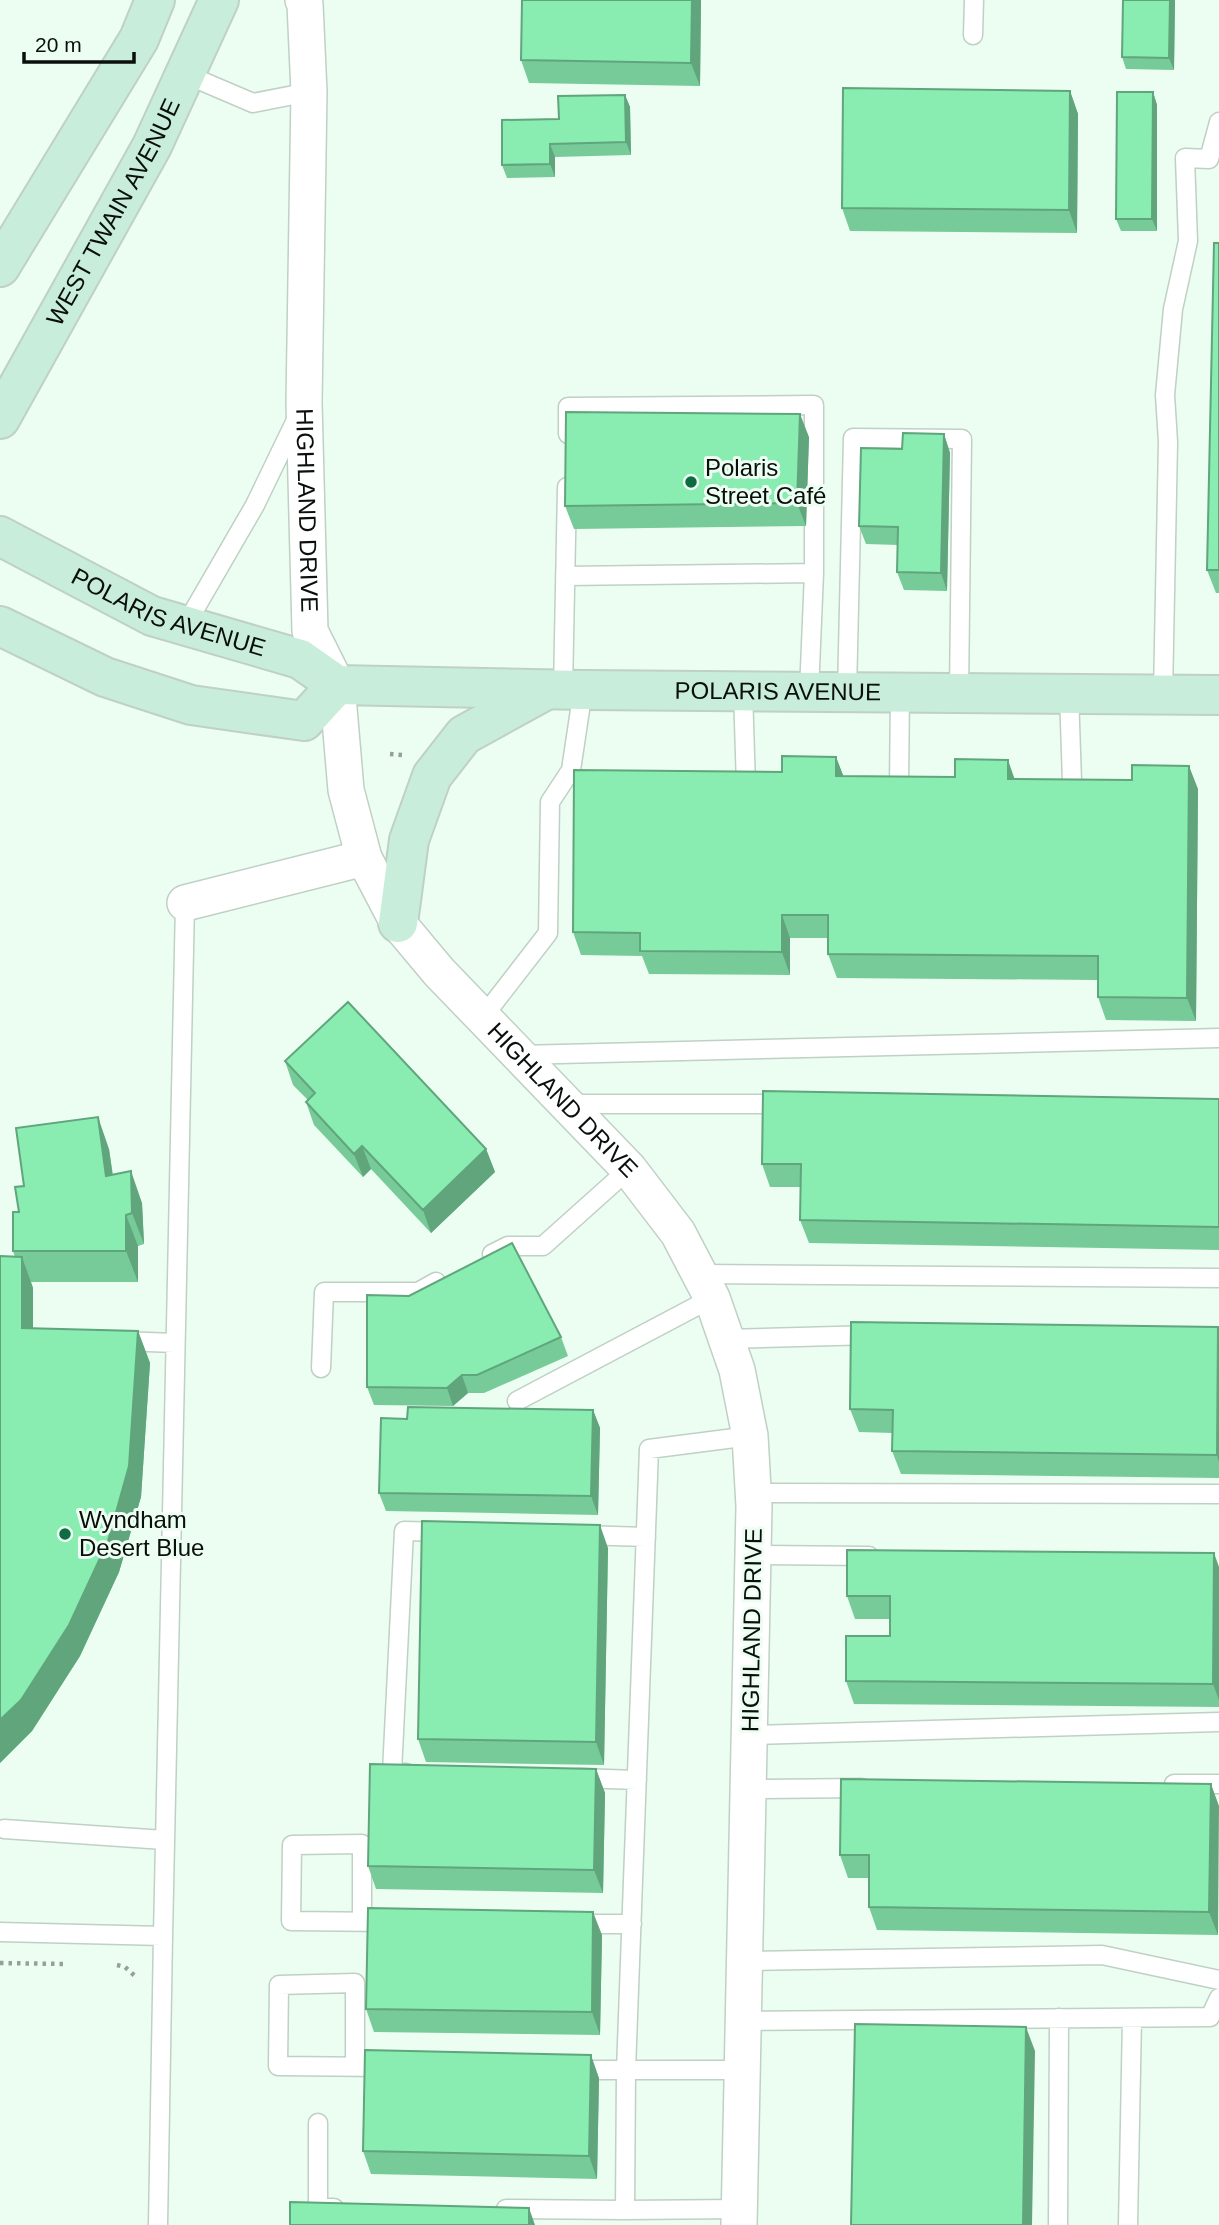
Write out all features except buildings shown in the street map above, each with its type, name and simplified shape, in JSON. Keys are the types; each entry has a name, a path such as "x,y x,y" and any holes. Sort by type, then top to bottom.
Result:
{"street":[{"path":"0,267 139,39 155,0"},
{"name":"WEST TWAIN AVENUE","path":"0,419 152,146 219,0"},
{"name":"HIGHLAND DRIVE","path":"303,0 309,92 304,402 310,631 337,685 346,790 364,858 398,923 439,972 629,1169 678,1233 705,1286 737,1370 750,1436 754,1555 739,2217"},
{"name":"POLARIS AVENUE","path":"0,536 152,615 300,659 337,685 564,690 1219,695"},
{"path":"0,626 105,677 191,705 304,721 337,685"},
{"path":"398,923 409,840 432,776 464,735 564,690"},
{"path":"185,903 364,858"}],"lane":[{"path":"973,35 974,0"},
{"path":"185,74 253,103 309,92"},
{"path":"1163,694 1168,442 1165,395 1173,309 1188,240 1185,158 1209,159 1219,122"},
{"path":"185,626 255,505 304,402"},
{"path":"567,446 568,407 814,405 814,573 809,692"},
{"path":"847,692 853,438 962,439 959,693"},
{"path":"483,1017 548,933 550,802 571,770 564,690 567,472"},
{"path":"565,576 814,573"},
{"path":"743,691 746,786"},
{"path":"899,787 900,692"},
{"path":"1069,693 1072,782"},
{"path":"158,2225 185,903"},
{"path":"519,1055 1219,1038"},
{"path":"566,1104 796,1104"},
{"path":"474,1263 508,1246 543,1246 629,1169"},
{"path":"321,1367 324,1292 418,1292 452,1275"},
{"path":"517,1401 705,1286 1219,1278"},
{"path":"726,1339 889,1335"},
{"path":"98,1340 175,1343"},
{"path":"625,2210 626,2070 649,1449 750,1436"},
{"path":"754,1493 1219,1494"},
{"path":"419,1773 392,1772 404,1531 457,1532"},
{"path":"565,1535 646,1537"},
{"path":"754,1555 888,1556"},
{"path":"750,1735 1219,1722"},
{"path":"555,1777 637,1780"},
{"path":"1163,1784 1219,1784"},
{"path":"749,1789 884,1787"},
{"path":"4,1829 164,1840"},
{"path":"362,1922 362,1844 292,1844 291,1921 362,1922 403,1922"},
{"path":"564,1924 632,1924"},
{"path":"0,1932 163,1936"},
{"path":"745,1961 1102,1955 1219,1980"},
{"path":"355,2067 355,1983 279,1985 278,2066 409,2068"},
{"path":"744,2021 1210,2017 1219,1998"},
{"path":"1058,2225 1059,2018"},
{"path":"1128,2225 1132,2018"},
{"path":"558,2070 743,2070"},
{"path":"318,2123 318,2208 346,2208"},
{"path":"485,2209 625,2210 739,2217"}],"path":[{"path":"0,1964 78,1965"},
{"path":"104,1965 125,1968 137,1978 140,1986"}],"place":[{"name":"Polaris Street Café","path":"691,482"},
{"name":"Wyndham Desert Blue","path":"65,1534"}]}
